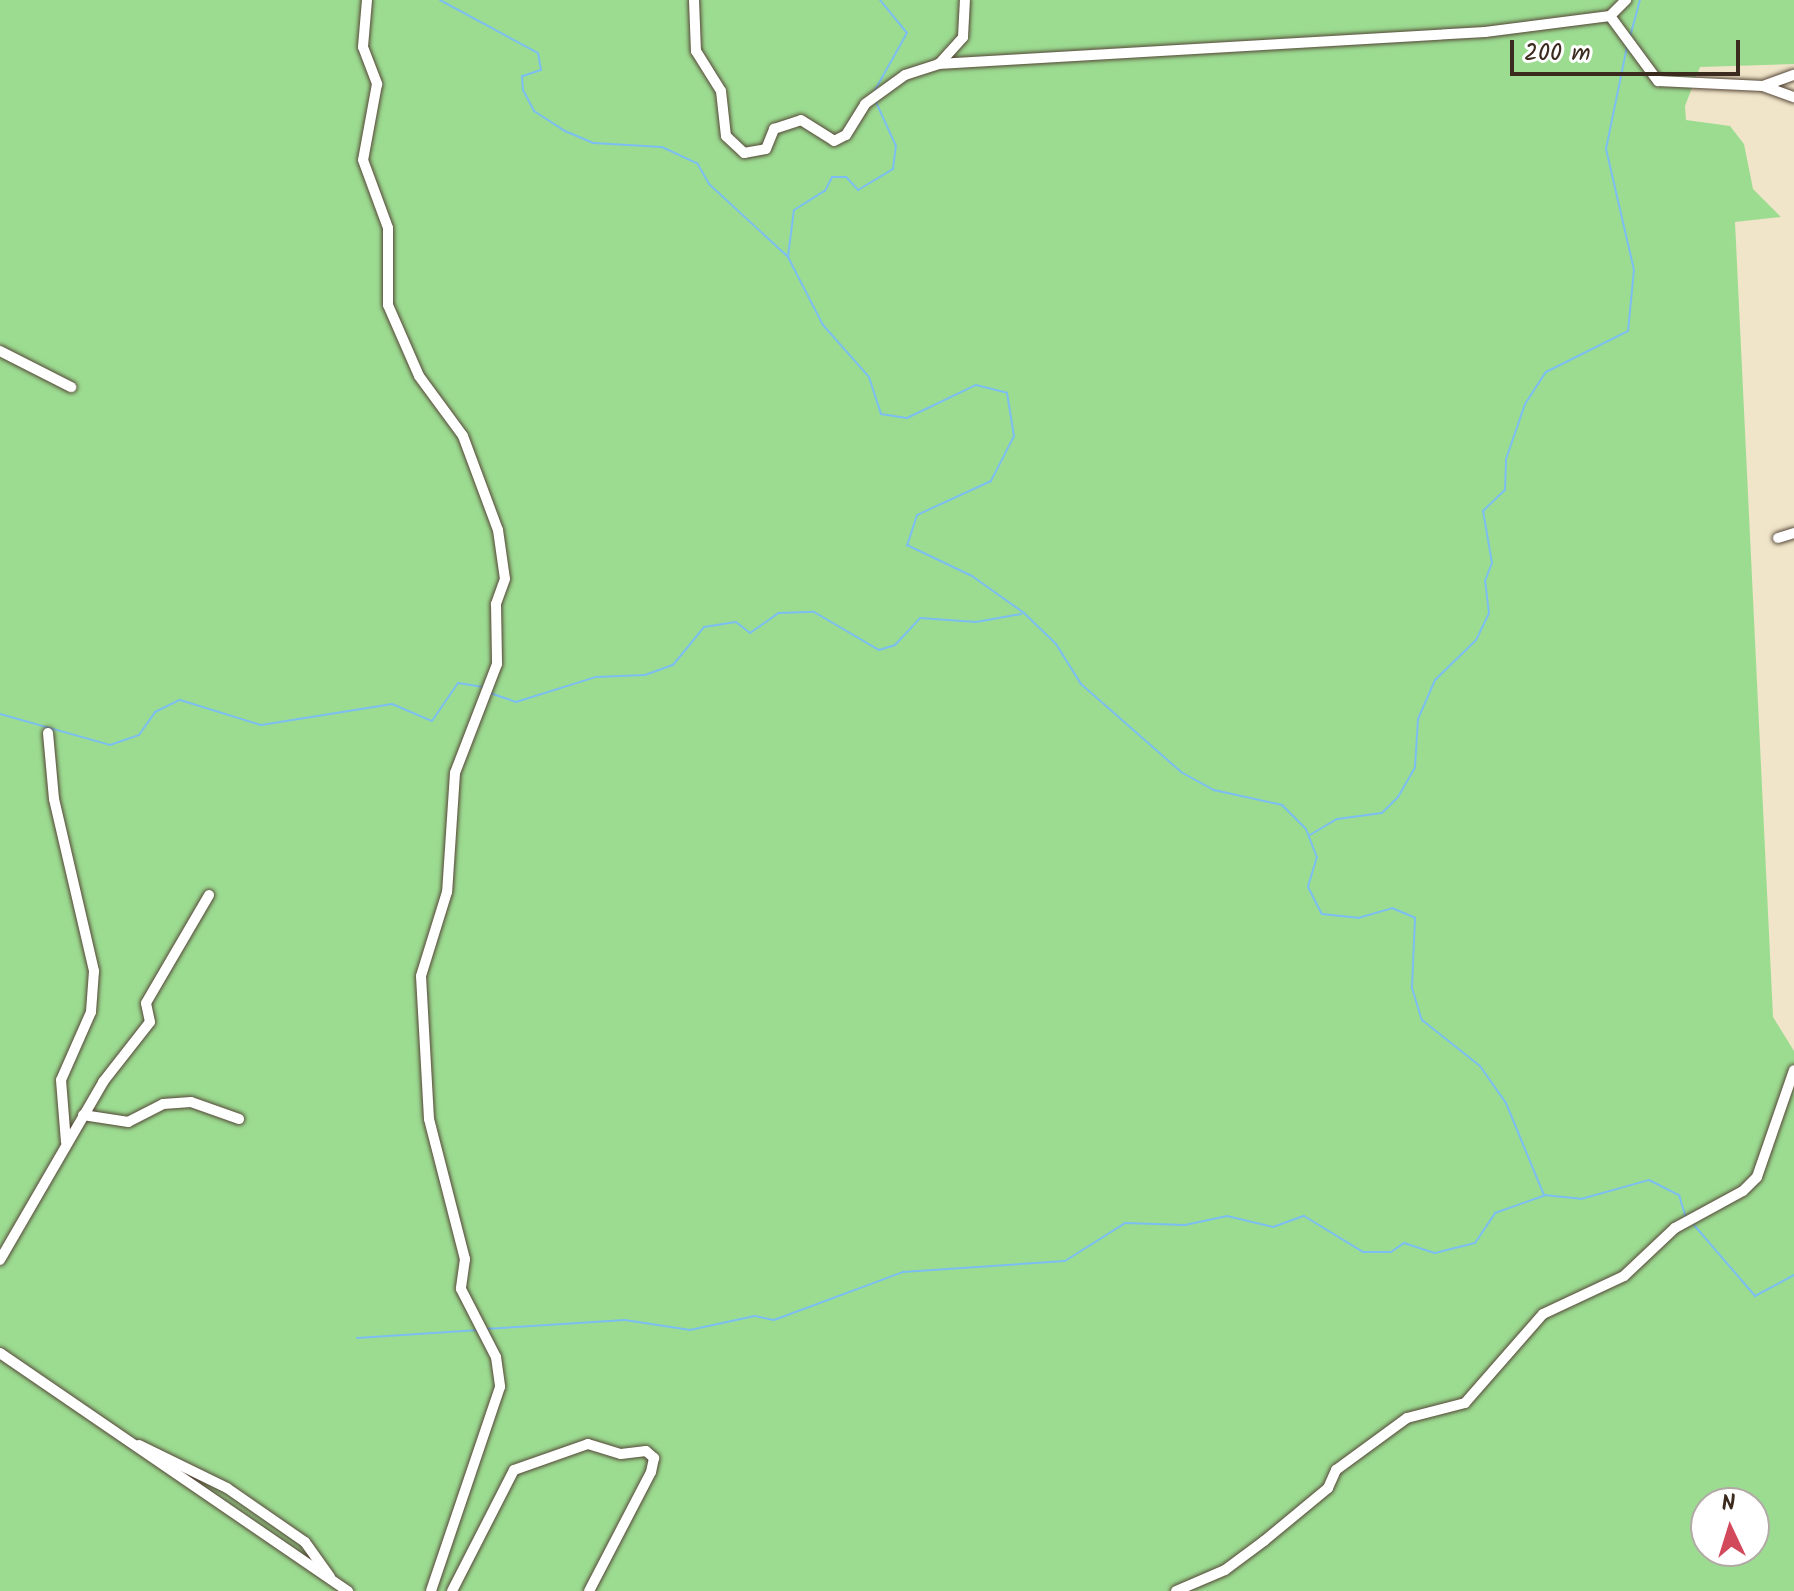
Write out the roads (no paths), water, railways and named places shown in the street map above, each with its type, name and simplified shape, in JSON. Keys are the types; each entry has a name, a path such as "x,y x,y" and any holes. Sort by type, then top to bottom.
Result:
{"street":[{"path":"367,0 363,47 377,84 363,160 388,228 388,305 419,376 463,436 498,530 505,579 496,604 497,664 455,773 447,892 421,976 429,1119 465,1259 461,1289 496,1357 500,1387 431,1591"},
{"path":"694,0 696,51 721,91 726,136 744,153 766,149 774,129 801,120 834,141 846,135 865,104 905,75 938,64 1485,32 1610,16 1626,0"},
{"path":"938,64 963,37 965,0"},
{"path":"1610,16 1631,36 1650,77 1671,84 1763,86 1794,97"},
{"path":"1763,86 1794,75"},
{"path":"0,351 71,387"},
{"path":"1778,538 1794,533"},
{"path":"48,733 54,799 94,971 91,1012 61,1080 66,1142"},
{"path":"0,1260 83,1115 147,1027 146,1003 209,895"},
{"path":"1176,1591 1225,1570 1264,1541 1328,1488 1336,1470 1407,1418 1465,1403 1543,1314 1624,1276 1675,1228 1743,1191 1757,1177 1794,1070"},
{"path":"83,1115 128,1122 163,1104 191,1102 239,1119"},
{"path":"0,1353 348,1591"},
{"path":"122,1439 227,1488 311,1547 332,1581"},
{"path":"452,1591 514,1470 588,1444 621,1454 646,1451 654,1458 651,1472 589,1591"}],"waterway":[{"path":"440,0 538,53 541,70 522,76 523,90 534,111 565,131 593,143 662,147 697,163 709,184 788,257 823,325 869,377 881,414 907,418 976,385 1007,393 1014,436 991,481 917,515 907,545 972,576 1024,613 1056,644 1081,684 1181,772 1214,790 1282,805 1306,829 1317,857 1308,887 1322,914 1358,918 1392,908 1415,918 1412,988 1422,1020 1480,1066 1506,1103 1544,1195 1581,1199 1649,1180 1679,1195 1686,1218"},
{"path":"875,90 907,33 880,0"},
{"path":"1630,37 1640,0"},
{"path":"1310,835 1337,819 1382,813 1398,797 1415,767 1418,719 1435,680 1476,640 1489,613 1485,581 1492,563 1483,511 1505,490 1506,459 1525,404 1546,372 1628,331 1634,270 1606,149 1627,47"},
{"path":"788,256 794,210 825,191 832,177 846,177 858,190 893,169 896,146 875,100"},
{"path":"490,693 516,702 596,677 645,675 673,665 704,627 736,622 750,633 779,613 814,612 879,650 895,645 920,618 976,622 1021,614"},
{"path":"0,714 110,745 139,735 155,712 180,700 261,725 392,704 432,721 458,683 482,687"},
{"path":"485,1329 625,1320 690,1330 755,1316 774,1320 903,1272 1065,1261 1125,1223 1185,1225 1227,1216 1273,1227 1304,1216 1363,1252 1391,1252 1404,1243 1435,1253 1475,1243 1495,1213 1543,1196"},
{"path":"1694,1225 1755,1296 1794,1275"},
{"path":"357,1338 479,1330"}]}
